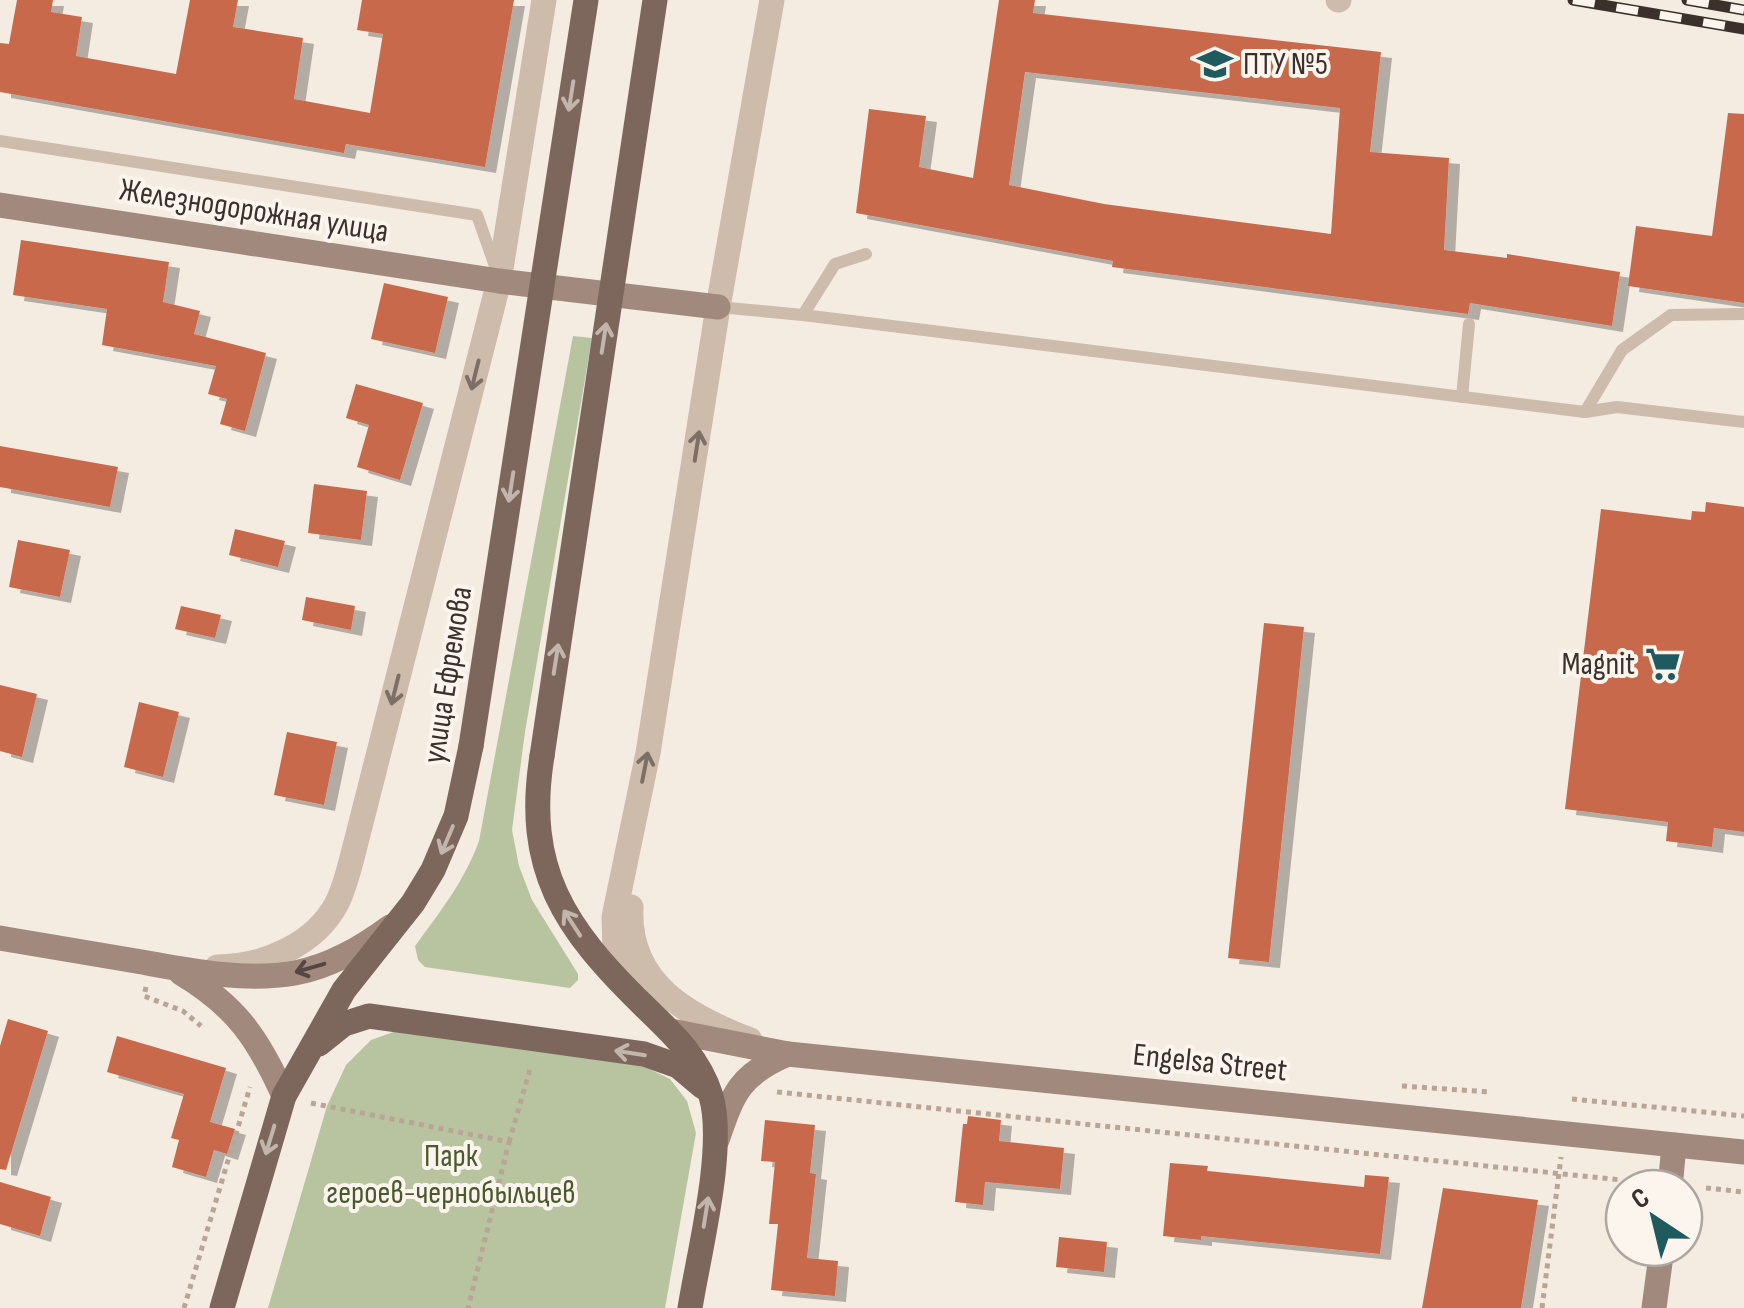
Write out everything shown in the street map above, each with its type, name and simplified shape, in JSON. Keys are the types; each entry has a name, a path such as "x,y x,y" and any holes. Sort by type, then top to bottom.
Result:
{"main road":[{"name":"улица Ефремова","path":"222,1308 293,1095 344,990 423,886 456,816 471,746 586,0"},
{"path":"655,0 536,794 537,837 555,893 585,943 671,1031 700,1068 712,1099 717,1140 690,1308"},
{"path":"293,1095 321,1040 344,1024 369,1016 644,1054 678,1066 712,1099"}],"street":[{"name":"улица Ефремова","path":"172,967 241,966 283,954 318,928 339,900 499,281 544,0"},
{"path":"635,996 620,969 613,930 638,807 772,0"},
{"name":"Железнодорожная улица","path":"0,205 499,281 718,307"},
{"path":"638,807 630,917 631,940 642,964 672,998 701,1018 788,1054"},
{"path":"0,938 240,976 296,972 341,958 396,924"},
{"path":"172,967 217,997 248,1028 293,1095"},
{"name":"Engelsa Street","path":"671,1031 788,1054 1744,1152"},
{"path":"717,1140 741,1084 753,1071 788,1054"},
{"path":"1672,1168 1674,1145"},
{"path":"1654,1308 1659,1268"}],"lane":[{"path":"0,141 478,214 499,281"},
{"path":"803,314 834,264 866,254"},
{"path":"718,307 803,314 1585,412 1617,407 1744,422"},
{"path":"1585,412 1622,350 1670,315 1744,314"},
{"path":"1462,396 1469,324"}],"path":[{"path":"144,996 184,1011 207,1030"},
{"path":"468,1308 531,1064 548,1067"},
{"path":"184,1308 250,1090 249,1080"},
{"path":"1396,1086 1490,1092"},
{"path":"759,1090 1604,1178"},
{"path":"293,1095 508,1142"},
{"path":"1572,1100 1744,1116"},
{"path":"1542,1308 1561,1150"},
{"path":"1706,1188 1744,1192"}],"green space":[{"path":"573,336 592,338 512,830 519,866 532,900 578,974 570,988 425,967 418,960 415,946 459,882 479,841"},
{"name":"Парк героев-чернобыльцев","path":"399,1030 637,1063 670,1079 687,1101 696,1133 665,1308 268,1308 327,1106 346,1065 371,1040"}],"building":[{"path":"17,0 53,0 51,12 82,17 76,56 176,74 190,0 238,0 233,27 303,38 294,99 370,113 383,34 357,30 362,0 514,0 485,167 346,144 344,153 0,92 0,43 9,44"},
{"path":"999,0 1035,0 1033,13 1381,52 1370,152 1449,158 1444,250 1507,258 1507,254 1620,272 1612,326 1470,303 1468,314 1112,267 1113,261 856,213 869,109 926,116 919,167 973,178","holes":["1025,72 1340,108 1331,234 1104,204 1009,185"]},
{"path":"1728,113 1744,114 1744,303 1628,286 1636,226 1712,236"},
{"path":"21,240 169,262 163,302 200,311 194,334 266,353 245,431 220,424 227,399 208,394 216,366 102,345 107,309 13,295"},
{"path":"384,283 448,297 435,353 371,339"},
{"path":"356,384 423,403 400,480 357,467 369,425 346,418"},
{"path":"0,446 118,467 110,507 0,487"},
{"path":"314,484 367,491 361,540 308,533"},
{"name":"Magnit","path":"1706,502 1744,507 1744,832 1714,828 1712,847 1666,841 1668,822 1565,809 1601,509 1691,520 1692,511 1705,512"},
{"path":"235,529 285,541 278,567 229,555"},
{"path":"18,540 70,550 60,597 9,587"},
{"path":"306,597 355,606 351,630 302,620"},
{"path":"181,606 221,615 215,638 175,629"},
{"path":"1264,623 1304,627 1269,962 1228,958"},
{"path":"0,685 37,694 22,757 0,751"},
{"path":"139,702 179,712 163,777 124,767"},
{"path":"287,732 337,742 324,805 274,795"},
{"path":"8,1019 48,1031 6,1170 0,1169 0,1046"},
{"path":"117,1036 226,1068 210,1122 235,1129 227,1154 214,1150 206,1177 172,1167 179,1140 171,1138 184,1094 107,1072"},
{"path":"968,1116 1001,1120 999,1141 1064,1148 1060,1189 985,1182 983,1205 955,1202 963,1124 967,1124"},
{"path":"765,1120 815,1125 810,1173 816,1174 807,1258 838,1261 835,1296 771,1290 778,1224 769,1224 775,1162 761,1161"},
{"path":"1170,1163 1208,1166 1207,1171 1364,1187 1365,1175 1389,1177 1380,1254 1201,1236 1201,1240 1163,1236"},
{"path":"0,1182 51,1197 40,1236 0,1224"},
{"path":"1443,1188 1538,1200 1521,1308 1422,1308"},
{"path":"1059,1237 1107,1242 1104,1272 1056,1267"}],"railway":[{"path":"1573,0 1744,29"},
{"path":"1687,0 1744,10"}],"place":[{"name":"ПТУ №5","path":"1215,64"},
{"name":"Magnit","path":"1663,664"}]}
